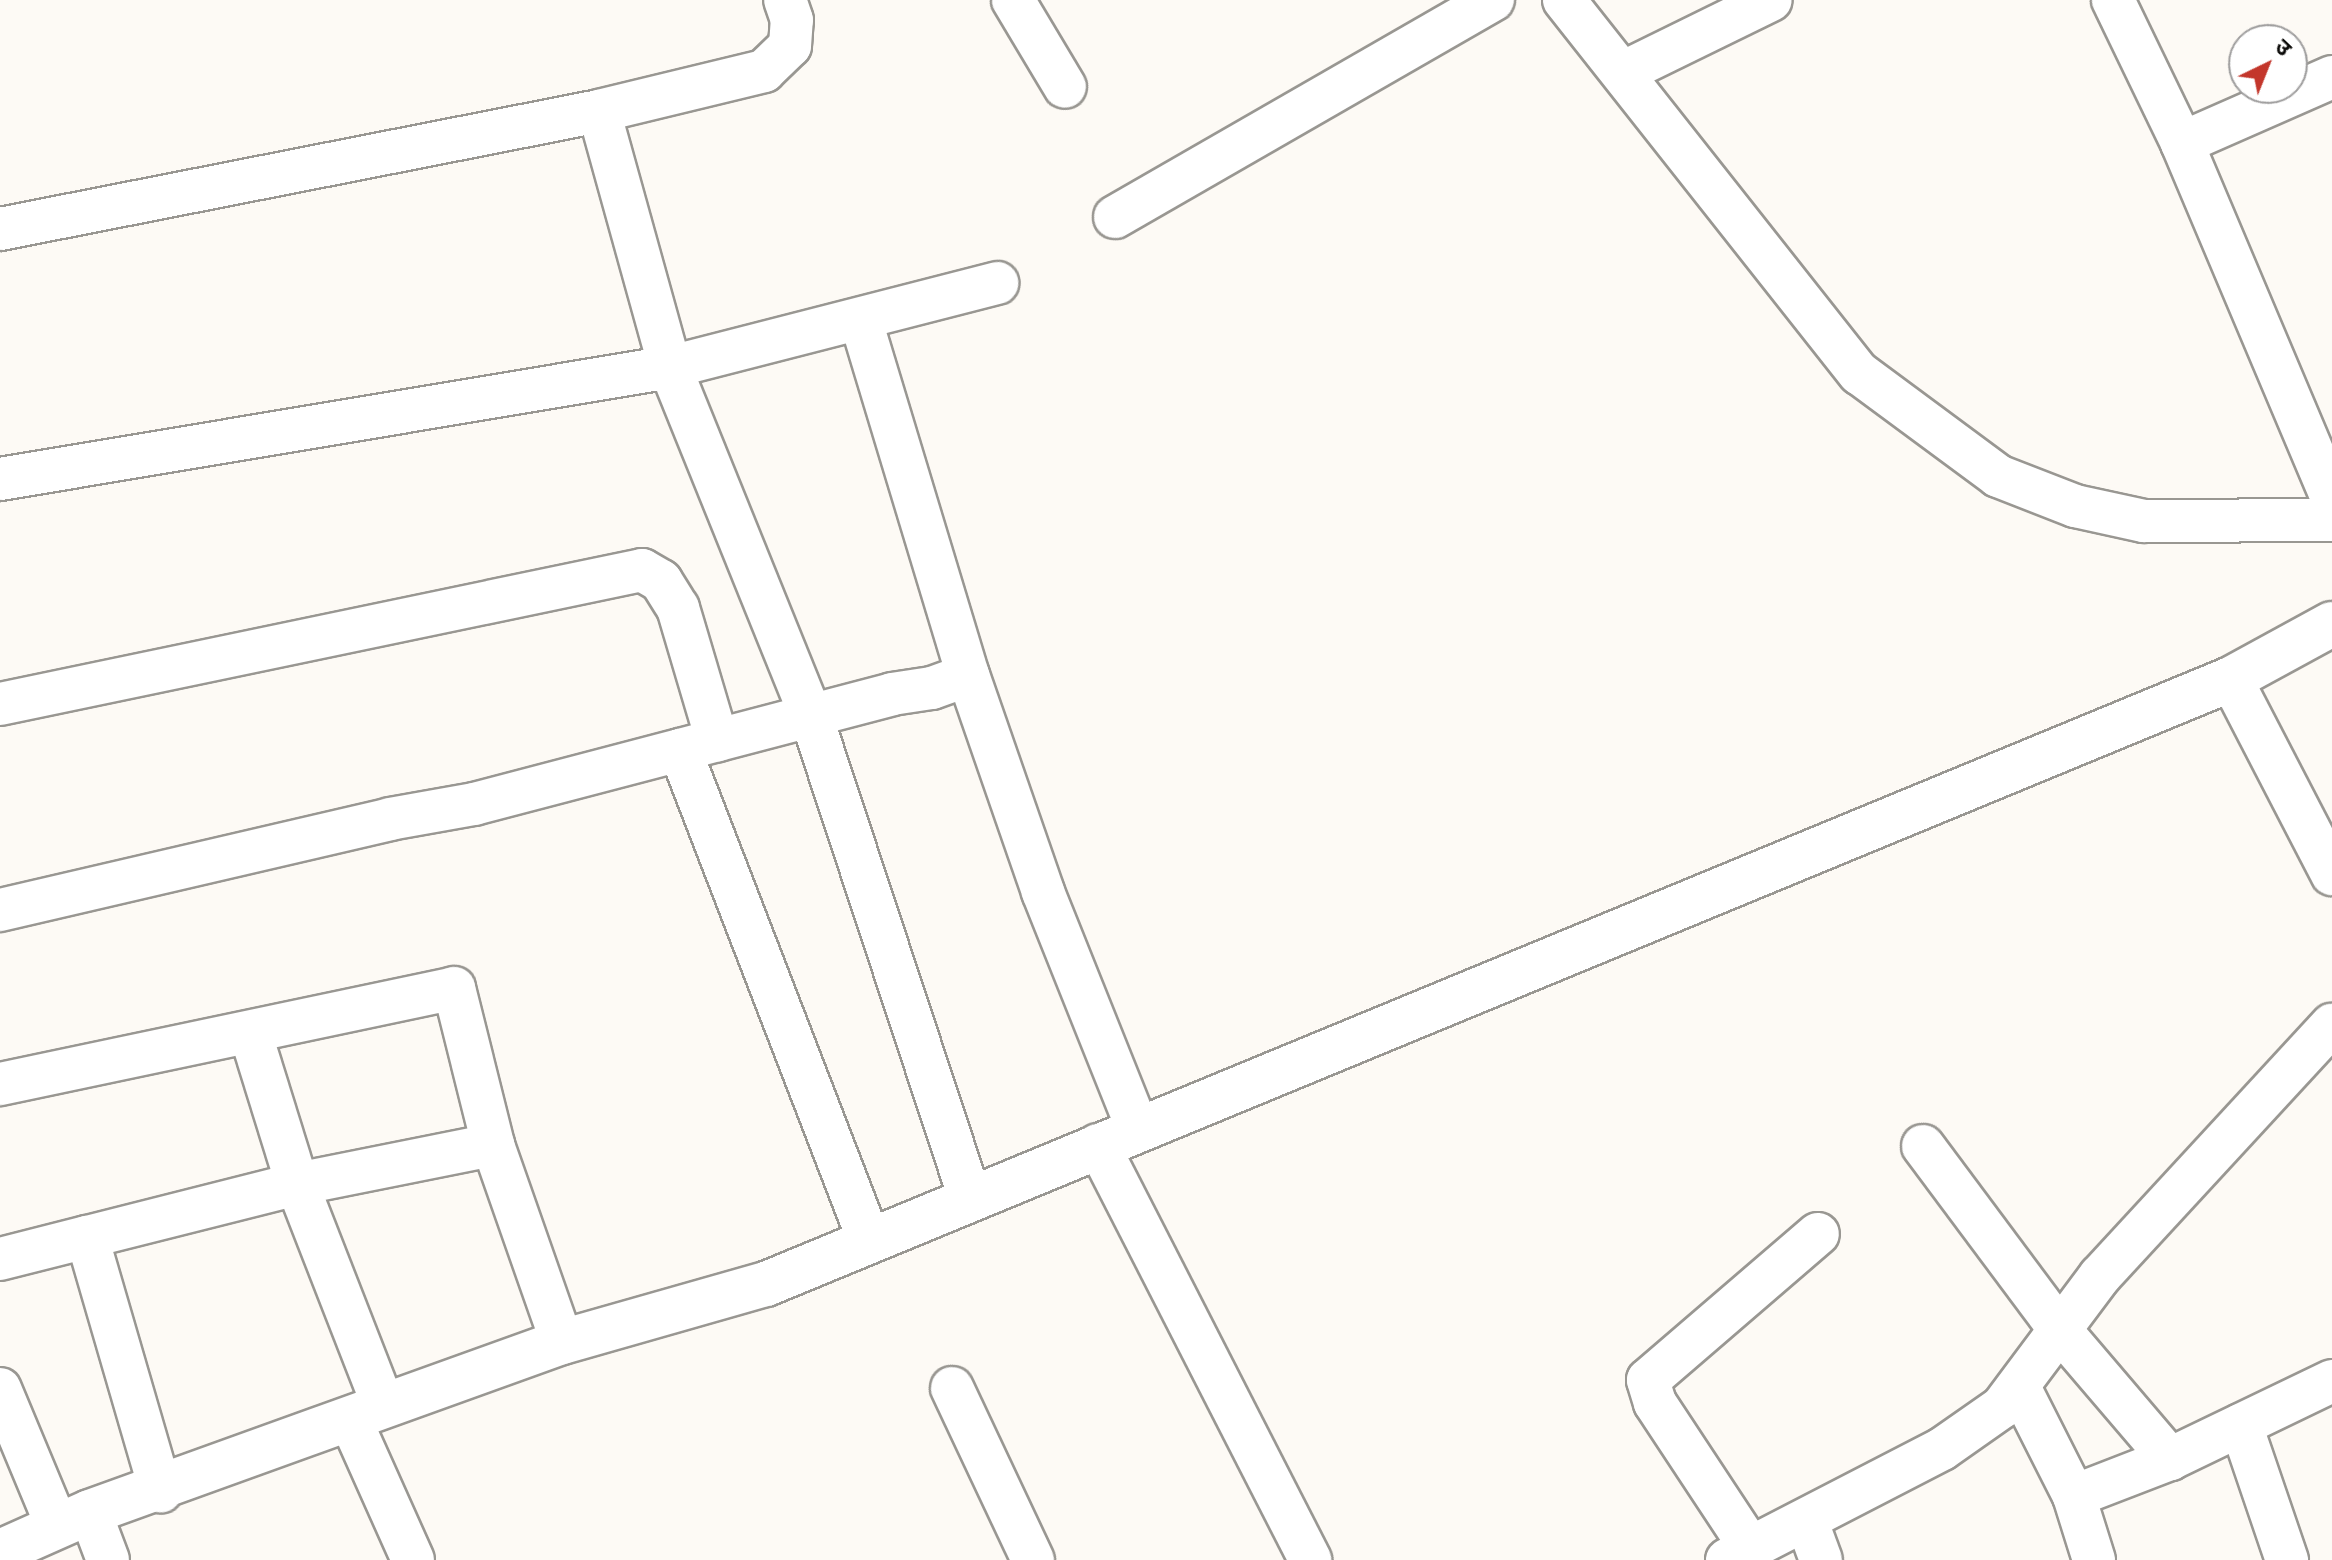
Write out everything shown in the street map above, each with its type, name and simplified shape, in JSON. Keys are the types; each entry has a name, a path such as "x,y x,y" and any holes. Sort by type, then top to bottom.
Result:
{"street":[{"path":"0,229 599,111 764,71 790,46 792,20 785,0"},
{"path":"1013,0 1065,87"},
{"path":"1115,217 1493,0"},
{"path":"1564,0 1626,71 1859,373 1998,476 2075,506 2144,521 2332,520"},
{"path":"1626,71 1771,0"},
{"path":"2113,0 2182,143 2332,498"},
{"path":"2182,143 2332,77"},
{"path":"599,111 670,367 811,716 970,1198"},
{"path":"0,479 670,367 861,321 997,283"},
{"path":"861,321 968,675 1043,892 1137,1127"},
{"path":"0,704 642,570 661,581 678,608 698,745 869,1240"},
{"path":"0,1552 73,1519 161,1491 366,1412 562,1342 710,1304 2231,679 2332,624"},
{"path":"0,910 390,819 474,804 811,716 932,688 968,675"},
{"path":"2231,679 2332,874"},
{"path":"0,1084 251,1035 454,988 493,1145 562,1342"},
{"path":"1818,1234 1648,1380 1655,1403 1738,1554 1814,1541 2002,1407 2100,1276 2332,1025"},
{"path":"251,1035 413,1560"},
{"path":"0,1259 297,1184 493,1145"},
{"path":"1098,1145 1310,1560"},
{"path":"1923,1146 2060,1330 2170,1459"},
{"path":"87,1237 161,1491"},
{"path":"2074,1496 2170,1459 2332,1381"},
{"path":"2019,1387 2074,1496 2094,1560"},
{"path":"952,1388 1033,1560"},
{"path":"0,1389 73,1519 108,1560"},
{"path":"2241,1425 2287,1560"}]}
